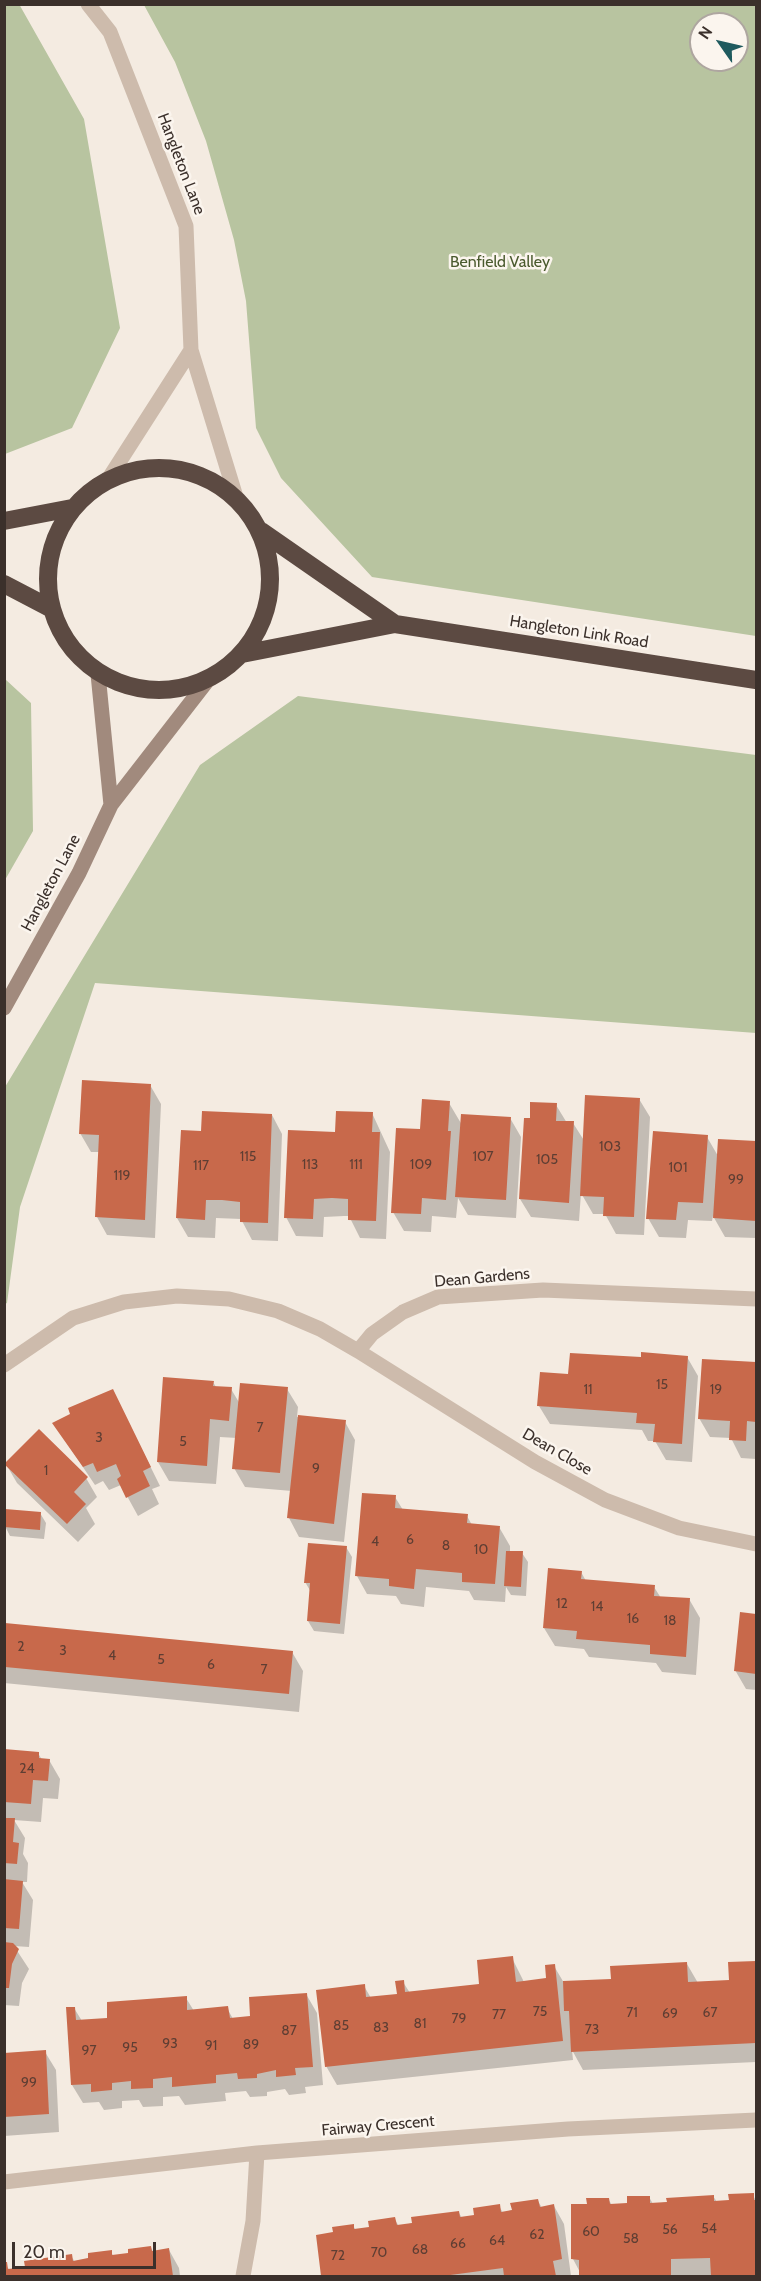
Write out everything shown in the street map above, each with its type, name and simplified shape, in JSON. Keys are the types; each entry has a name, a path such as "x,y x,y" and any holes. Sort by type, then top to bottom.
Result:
{"highway":[{"path":"156,466 199,474 236,497 261,531 271,574 264,616 242,654 208,680 172,691 134,688 99,674 68,646 50,608 46,573 54,538 72,508 109,478 156,466"},
{"path":"4,521 72,508"},
{"name":"Hangleton Link Road","path":"261,531 394,624"},
{"path":"4,584 50,608"},
{"name":"Hangleton Link Road","path":"242,654 394,624 756,680"}],"street":[{"name":"Hangleton Lane","path":"88,4 110,32 186,226 191,350 236,497"},
{"path":"109,478 191,350"},
{"path":"99,674 111,805"},
{"name":"Hangleton Lane","path":"4,1008 79,873 111,805 208,680"},
{"name":"Dean Gardens","path":"358,1351 372,1334 403,1312 438,1297 543,1290 756,1299"},
{"path":"5,1364 74,1318 124,1302 177,1296 229,1299 278,1311 320,1329 358,1351"},
{"name":"Dean Close","path":"358,1351 535,1462 605,1500 679,1528 756,1544"},
{"name":"Fairway Crescent","path":"4,2182 257,2153 568,2129 756,2120"},
{"path":"243,2277 254,2221 257,2153"}],"green space":[{"path":"19,4 84,119 120,328 72,428 5,454 4,5"},
{"name":"Benfield Valley","path":"144,5 756,5 756,636 372,577 281,478 256,428 246,301 234,240 206,141 175,62"},
{"path":"5,679 31,703 33,831 5,880"},
{"path":"298,696 756,755 756,1033 95,983 20,1207 7,1303 5,1304 5,1087 200,765"}],"building":[{"path":"82,1080 151,1084 145,1220 95,1217 99,1135 79,1134"},
{"path":"585,1095 640,1098 634,1217 603,1216 604,1197 580,1196"},
{"path":"422,1099 450,1101 448,1131 451,1131 446,1200 422,1198 421,1214 391,1213 396,1128 420,1129"},
{"path":"530,1102 557,1103 556,1121 574,1121 569,1203 519,1199 524,1118 530,1118"},
{"path":"202,1111 272,1114 268,1223 240,1222 240,1202 222,1200 206,1200 205,1220 176,1218 181,1130 201,1131"},
{"path":"336,1111 373,1112 372,1132 380,1132 376,1221 348,1220 348,1199 332,1198 314,1199 313,1219 284,1218 288,1130 335,1132"},
{"path":"461,1114 511,1117 506,1200 455,1197"},
{"path":"653,1131 708,1135 703,1203 678,1202 676,1220 646,1219"},
{"path":"718,1139 756,1141 756,1221 713,1218"},
{"path":"641,1352 688,1356 682,1444 653,1442 655,1424 636,1423 637,1413 537,1406 540,1372 568,1374 570,1353 641,1357"},
{"path":"702,1359 756,1362 756,1422 747,1421 746,1441 729,1440 730,1421 698,1419"},
{"path":"163,1377 214,1381 213,1386 232,1387 229,1421 210,1419 207,1466 157,1462"},
{"path":"240,1383 288,1387 280,1473 232,1469"},
{"path":"113,1389 151,1467 143,1471 150,1486 126,1498 117,1479 121,1476 116,1464 97,1472 93,1463 83,1467 52,1423 70,1414 68,1408"},
{"path":"298,1415 346,1420 334,1524 287,1518"},
{"path":"39,1429 88,1477 74,1492 86,1504 67,1524 4,1464"},
{"path":"362,1493 396,1495 395,1508 468,1514 467,1523 500,1526 495,1584 462,1582 462,1573 416,1569 414,1589 389,1586 389,1579 355,1576"},
{"path":"5,1509 41,1512 40,1530 4,1527"},
{"path":"308,1543 347,1546 340,1624 307,1621 310,1583 304,1583"},
{"path":"506,1551 523,1551 521,1587 504,1586"},
{"path":"548,1568 582,1571 581,1579 655,1585 654,1596 690,1598 686,1657 650,1654 650,1645 576,1639 577,1631 543,1628"},
{"path":"740,1612 756,1614 756,1674 734,1671"},
{"path":"5,1623 293,1651 289,1694 5,1667"},
{"path":"4,1749 39,1752 39,1758 50,1759 48,1781 33,1780 31,1804 4,1802"},
{"path":"4,1818 15,1818 13,1842 19,1843 17,1864 4,1863"},
{"path":"4,1879 23,1881 19,1929 4,1928"},
{"path":"4,1942 13,1943 19,1949 12,1964 9,1988 4,1988"},
{"path":"513,1956 516,1982 546,1978 545,1965 555,1964 563,2041 325,2067 316,1990 365,1984 366,1997 397,1994 395,1981 404,1980 405,1992 479,1984 477,1960"},
{"path":"756,1961 756,2043 571,2052 569,2011 564,2011 563,1981 611,1979 610,1966 687,1962 688,1982 729,1980 728,1962"},
{"path":"307,1993 313,2067 295,2068 296,2075 276,2077 276,2070 257,2074 257,2078 238,2079 237,2073 216,2075 216,2083 172,2087 172,2077 153,2079 153,2088 131,2089 131,2081 112,2083 112,2090 91,2092 91,2084 71,2085 66,2007 75,2007 76,2020 107,2018 107,2002 187,1996 187,2010 228,2006 230,2018 250,2016 249,1997"},
{"path":"46,2050 49,2114 4,2117 4,2053"},
{"path":"754,2193 754,2200 756,2200 756,2276 711,2276 710,2258 671,2259 671,2276 579,2275 579,2260 571,2259 571,2204 587,2204 586,2198 609,2198 610,2204 627,2203 627,2196 650,2196 650,2203 667,2202 666,2198 714,2195 714,2201 729,2200 728,2194"},
{"path":"538,2199 540,2207 554,2204 562,2259 553,2261 556,2276 504,2276 503,2268 443,2276 321,2276 316,2235 333,2232 332,2227 354,2224 354,2229 369,2227 368,2221 395,2217 397,2225 412,2223 411,2217 459,2211 460,2217 474,2215 473,2208 500,2204 501,2212 512,2210 510,2203"},
{"path":"151,2246 152,2251 169,2248 173,2276 4,2276 4,2262 7,2262 8,2269 25,2267 24,2261 72,2254 73,2261 88,2258 88,2253 112,2250 112,2255 128,2253 128,2249"}]}
